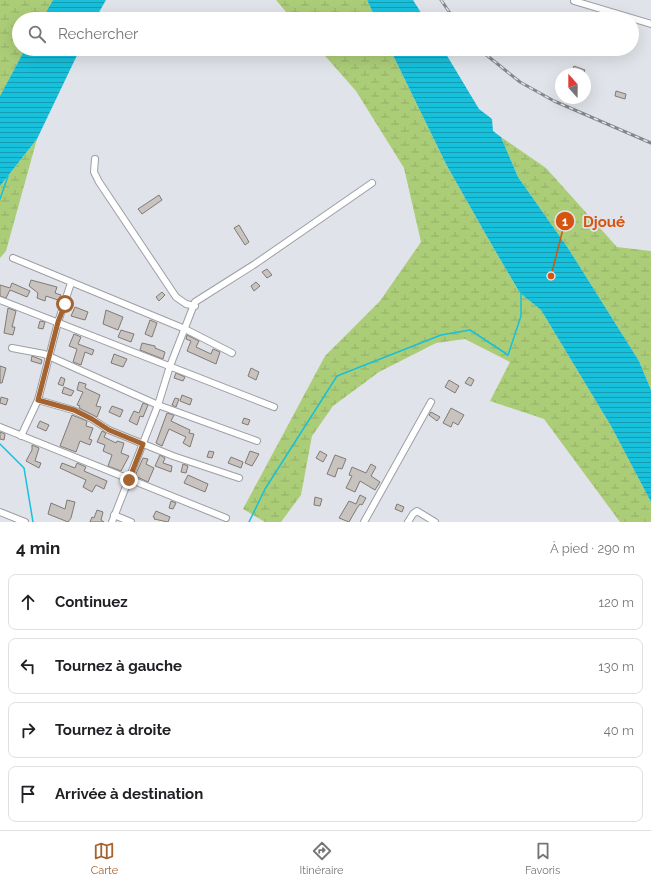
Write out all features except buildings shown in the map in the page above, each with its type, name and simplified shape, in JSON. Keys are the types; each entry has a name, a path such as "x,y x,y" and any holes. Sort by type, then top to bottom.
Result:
{"street":[{"path":"574,1 611,12"},
{"path":"639,20 651,24"},
{"path":"95,159 94,172 99,182 176,298 186,304 195,306"},
{"path":"112,522 158,406 170,366 195,306 195,302 255,264 372,183"},
{"path":"13,258 185,329 232,353"},
{"path":"21,436 38,400 58,322 71,283"},
{"path":"0,300 274,408"},
{"path":"12,348 44,354 158,406 257,441"},
{"path":"38,400 74,410 109,430 143,444 239,478"},
{"path":"364,522 431,402"},
{"path":"0,427 226,518"},
{"path":"408,522 417,511 435,522"},
{"path":"0,512 25,522"},
{"path":"114,515 132,522"}],"green space":[{"path":"0,0 53,0 46,12 12,12 12,56 21,56 0,96"},
{"path":"276,0 367,0 373,12 286,12"},
{"path":"325,56 393,56 447,166 520,293 541,310 611,426 651,502 651,522 620,522 544,419 490,401 510,362 465,339 436,343 379,372 333,406 312,436 301,495 281,522 265,522 243,509 325,356 380,301 421,242 404,168 356,91"},
{"path":"501,137 546,168 617,247 651,251 651,390 639,361 568,248 518,177"},
{"path":"37,139 6,251 0,258 0,186"}],"water":[{"path":"53,0 106,0 99,12 46,12"},
{"path":"367,0 413,0 421,12 373,12"},
{"path":"21,56 77,56 37,139 0,186 0,96"},
{"path":"393,56 447,56 479,109 492,119 493,131 501,137 518,177 568,248 639,361 651,390 651,502 611,426 541,310 520,293 447,166"}],"waterway":[{"path":"0,199 8,176"},
{"path":"249,522 265,489 337,376 441,335 470,330 508,355 521,316 521,292"},
{"path":"0,444 24,468 33,522"}],"railway":[{"path":"441,0 449,12"},
{"path":"488,56 520,82 554,101 651,143"}],"place":[{"name":"Djoué","path":"551,276"}],"route":[{"path":"65,304 58,322 38,400 74,410 109,430 143,444 129,480"}]}
